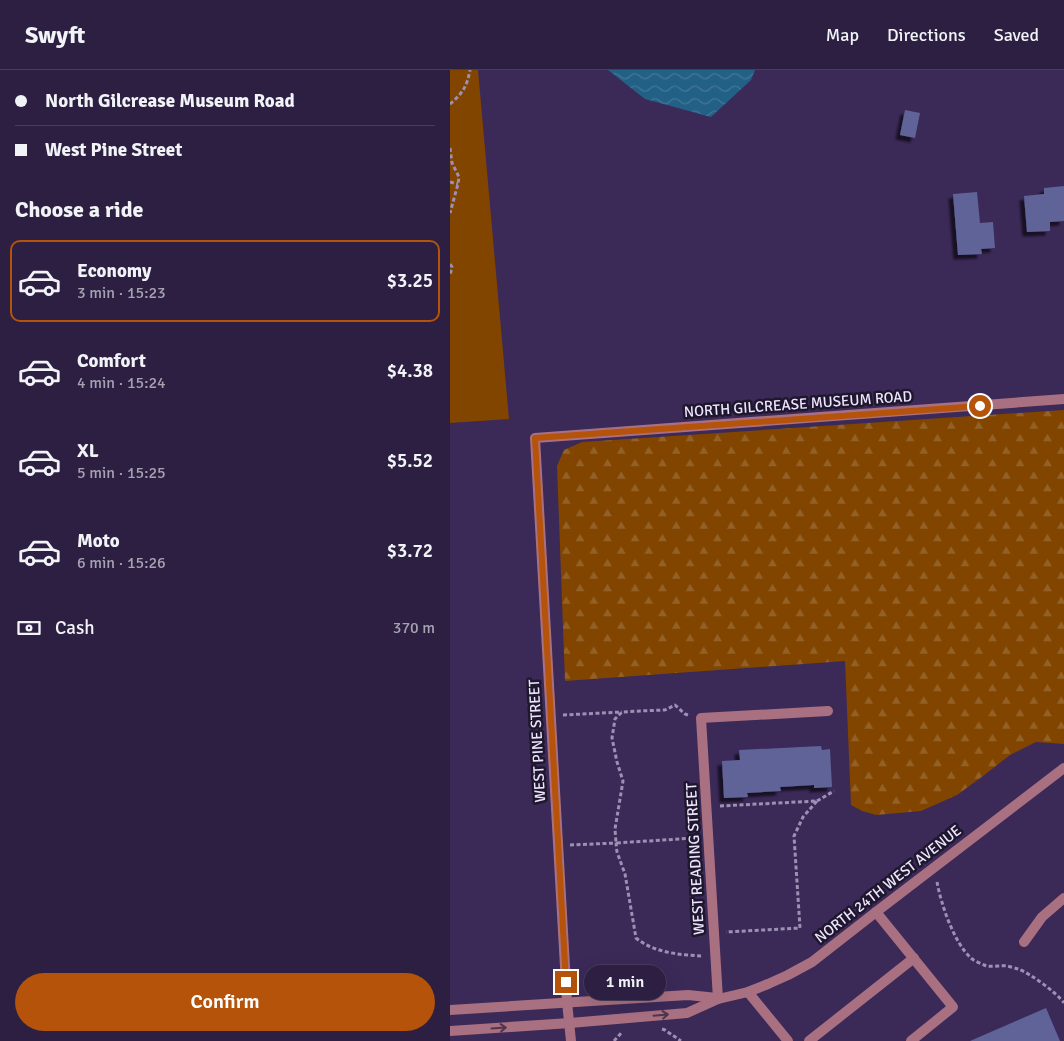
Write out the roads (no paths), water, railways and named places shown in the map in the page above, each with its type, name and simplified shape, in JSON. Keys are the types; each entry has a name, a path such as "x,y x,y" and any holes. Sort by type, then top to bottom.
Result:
{"street":[{"name":"NORTH GILCREASE MUSEUM ROAD","path":"535,438 1064,399"},
{"name":"WEST PINE STREET","path":"535,438 570,1041"},
{"name":"WEST READING STREET","path":"718,999 701,718 828,711"},
{"name":"NORTH 24TH WEST AVENUE","path":"450,1031 687,1013 718,999 748,992 788,975 812,962 1064,768"},
{"path":"1024,942 1042,917 1064,898"},
{"path":"876,912 953,1007 911,1041"},
{"path":"809,1041 914,958"},
{"path":"748,992 788,1041"},
{"name":"NORTH 24TH WEST AVENUE","path":"450,1010 688,995 718,999"}],"water":[{"path":"608,70 755,70 751,80 711,117 645,99"}]}
